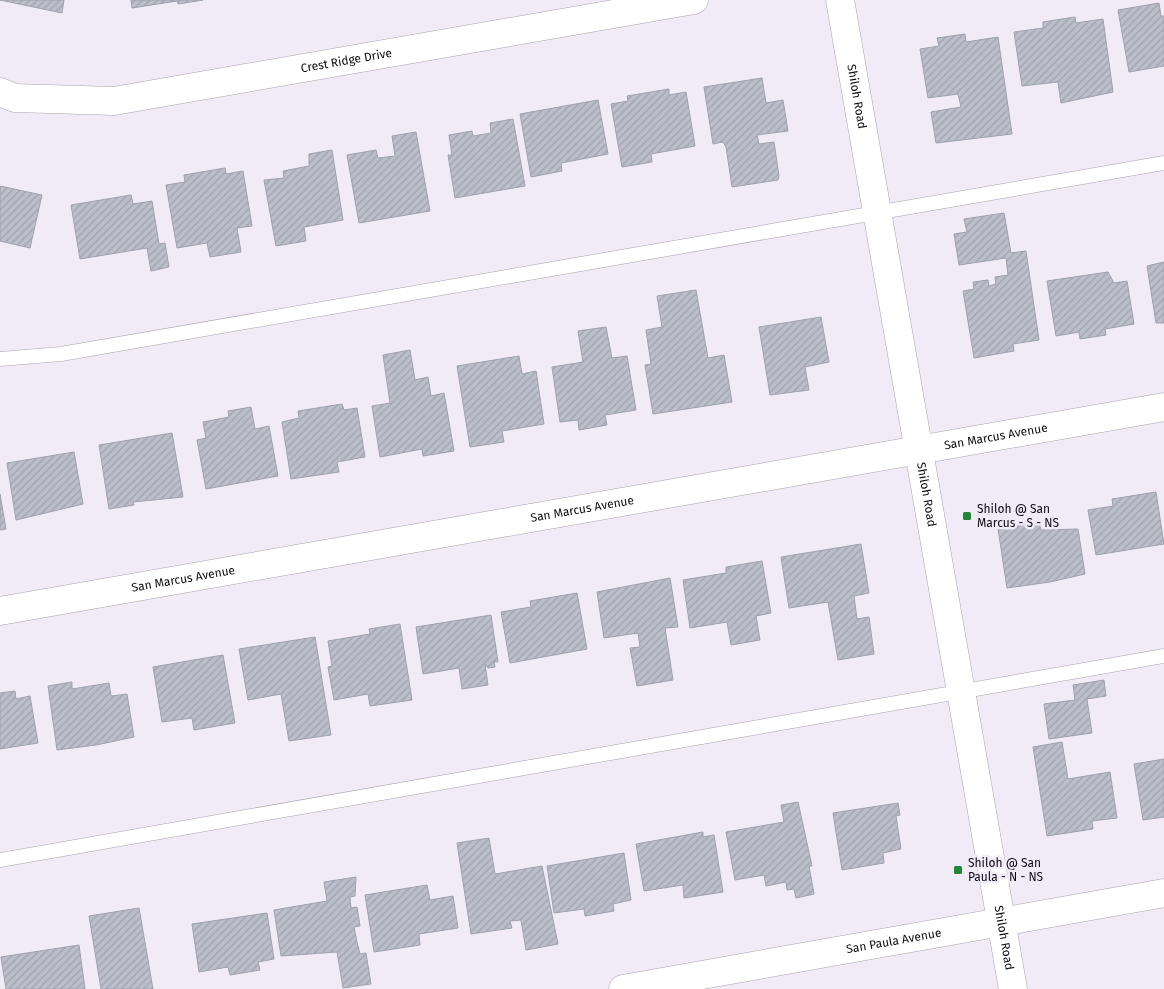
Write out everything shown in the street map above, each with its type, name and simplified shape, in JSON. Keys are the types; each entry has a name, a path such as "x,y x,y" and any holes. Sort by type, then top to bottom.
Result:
{"street":[{"name":"Crest Ridge Drive","path":"0,92 14,98 114,101 694,0"},
{"name":"Shiloh Road","path":"840,0 1013,989"},
{"name":"San Marcus Avenue","path":"0,611 1164,407"},
{"name":"San Paula Avenue","path":"623,989 1164,893"}],"lane":[{"path":"0,359 61,354 1164,162"},
{"path":"0,860 1164,656"}],"building":[{"path":"0,0 64,0 62,13"},
{"path":"131,0 203,0 178,4 177,1 132,8"},
{"path":"1159,3 1161,16 1164,16 1164,66 1129,72 1118,10"},
{"path":"1075,17 1076,23 1103,19 1113,92 1061,103 1058,82 1022,86 1014,32 1043,28 1043,22"},
{"path":"965,34 966,42 998,37 1012,134 936,143 931,112 961,107 958,94 928,98 920,49 939,46 937,38"},
{"path":"762,78 766,103 783,100 788,131 757,135 759,144 774,142 778,180 732,187 726,147 723,142 713,144 704,87"},
{"path":"669,89 669,95 686,92 695,146 651,154 652,162 622,167 611,104 628,101 627,96"},
{"path":"598,100 608,154 561,163 562,171 531,177 520,114"},
{"path":"513,119 525,186 455,198 448,155 452,155 449,135 472,131 473,136 491,133 490,123"},
{"path":"416,132 430,211 359,223 347,155 376,150 378,158 395,156 392,136"},
{"path":"332,150 343,220 304,227 306,241 276,246 264,180 284,178 283,171 309,166 309,154"},
{"path":"225,168 226,174 243,171 252,226 237,228 241,252 210,257 207,243 177,248 166,185 185,182 184,175"},
{"path":"0,186 42,195 30,248 0,241"},
{"path":"131,195 133,204 152,201 159,244 165,243 169,267 151,271 147,248 80,259 71,205"},
{"path":"1004,213 1011,253 1026,251 1039,340 1013,344 1014,351 974,358 963,291 974,289 973,282 988,280 989,286 996,284 995,277 1008,275 1006,258 959,265 954,234 967,232 964,219"},
{"path":"1164,262 1164,323 1156,323 1147,266"},
{"path":"1108,272 1114,283 1127,281 1134,324 1105,329 1106,335 1080,339 1079,332 1056,336 1047,281"},
{"path":"696,290 708,358 724,355 732,402 653,414 645,365 651,364 646,330 662,327 657,296"},
{"path":"821,317 829,362 805,367 809,390 770,395 759,327"},
{"path":"606,327 612,358 627,356 636,410 605,415 607,425 579,430 578,420 560,422 552,367 583,362 578,331"},
{"path":"410,350 415,380 428,377 431,396 444,393 454,451 423,456 422,449 380,457 372,406 390,403 383,355"},
{"path":"519,356 522,374 536,371 544,424 502,431 504,442 470,447 457,366"},
{"path":"342,404 344,410 357,408 365,457 337,462 339,472 291,479 282,422 299,418 298,411"},
{"path":"251,407 255,429 269,426 278,476 206,489 197,440 206,438 203,422 229,417 228,411"},
{"path":"172,433 183,497 133,502 134,505 109,509 99,445"},
{"path":"74,452 83,504 16,520 7,463"},
{"path":"1156,492 1164,544 1096,555 1088,510 1113,506 1112,499"},
{"path":"0,494 6,529 0,530"},
{"path":"1039,522 1041,530 1078,529 1085,574 1050,582 1007,588 998,529"},
{"path":"861,544 869,593 854,596 857,619 869,617 874,654 838,660 828,602 789,608 781,557"},
{"path":"762,561 771,613 756,616 760,640 731,645 727,622 690,628 683,580 726,573 726,567"},
{"path":"670,578 678,627 665,628 673,680 637,686 630,648 640,647 638,633 604,638 597,592"},
{"path":"577,593 587,649 510,663 501,612 531,607 530,601"},
{"path":"491,615 498,662 494,662 495,667 488,668 485,664 488,685 462,689 459,668 423,674 416,627"},
{"path":"400,624 412,700 370,706 368,694 334,700 328,667 332,666 328,641 370,634 369,629"},
{"path":"315,637 331,735 289,741 281,694 248,700 239,649"},
{"path":"223,655 235,723 194,730 192,718 162,722 153,667"},
{"path":"1104,680 1106,696 1087,699 1092,733 1049,739 1044,704 1075,700 1073,685"},
{"path":"72,682 72,689 109,683 111,696 127,694 134,737 96,745 57,750 48,686"},
{"path":"15,691 16,699 30,696 38,743 0,749 0,693"},
{"path":"1062,742 1068,779 1110,772 1117,818 1092,821 1093,829 1047,836 1033,747"},
{"path":"1164,759 1164,817 1143,820 1134,764"},
{"path":"798,802 812,866 809,866 814,894 796,898 794,889 787,890 786,882 766,886 764,875 735,880 726,832 784,822 781,805"},
{"path":"898,803 900,815 896,816 901,849 883,853 884,863 842,870 833,813"},
{"path":"703,832 703,837 714,835 723,892 684,898 683,885 644,891 636,844"},
{"path":"489,838 495,874 542,866 558,944 526,950 521,920 510,921 512,928 471,934 457,843"},
{"path":"624,853 631,900 613,904 614,911 585,916 584,909 554,913 547,866"},
{"path":"356,877 355,896 350,897 351,908 357,907 360,926 354,927 360,954 366,953 371,984 343,988 337,952 281,956 274,910 327,901 324,882"},
{"path":"427,885 430,900 453,896 458,928 419,934 420,945 374,952 365,895"},
{"path":"139,908 153,989 101,989 89,916"},
{"path":"267,913 274,959 258,962 260,970 230,975 228,967 199,972 192,924"},
{"path":"79,945 85,989 6,989 1,957"}],"place":[{"name":"Shiloh @ San Marcus - S - NS","path":"967,516"},
{"name":"Shiloh @ San Paula - N - NS","path":"958,870"}]}
